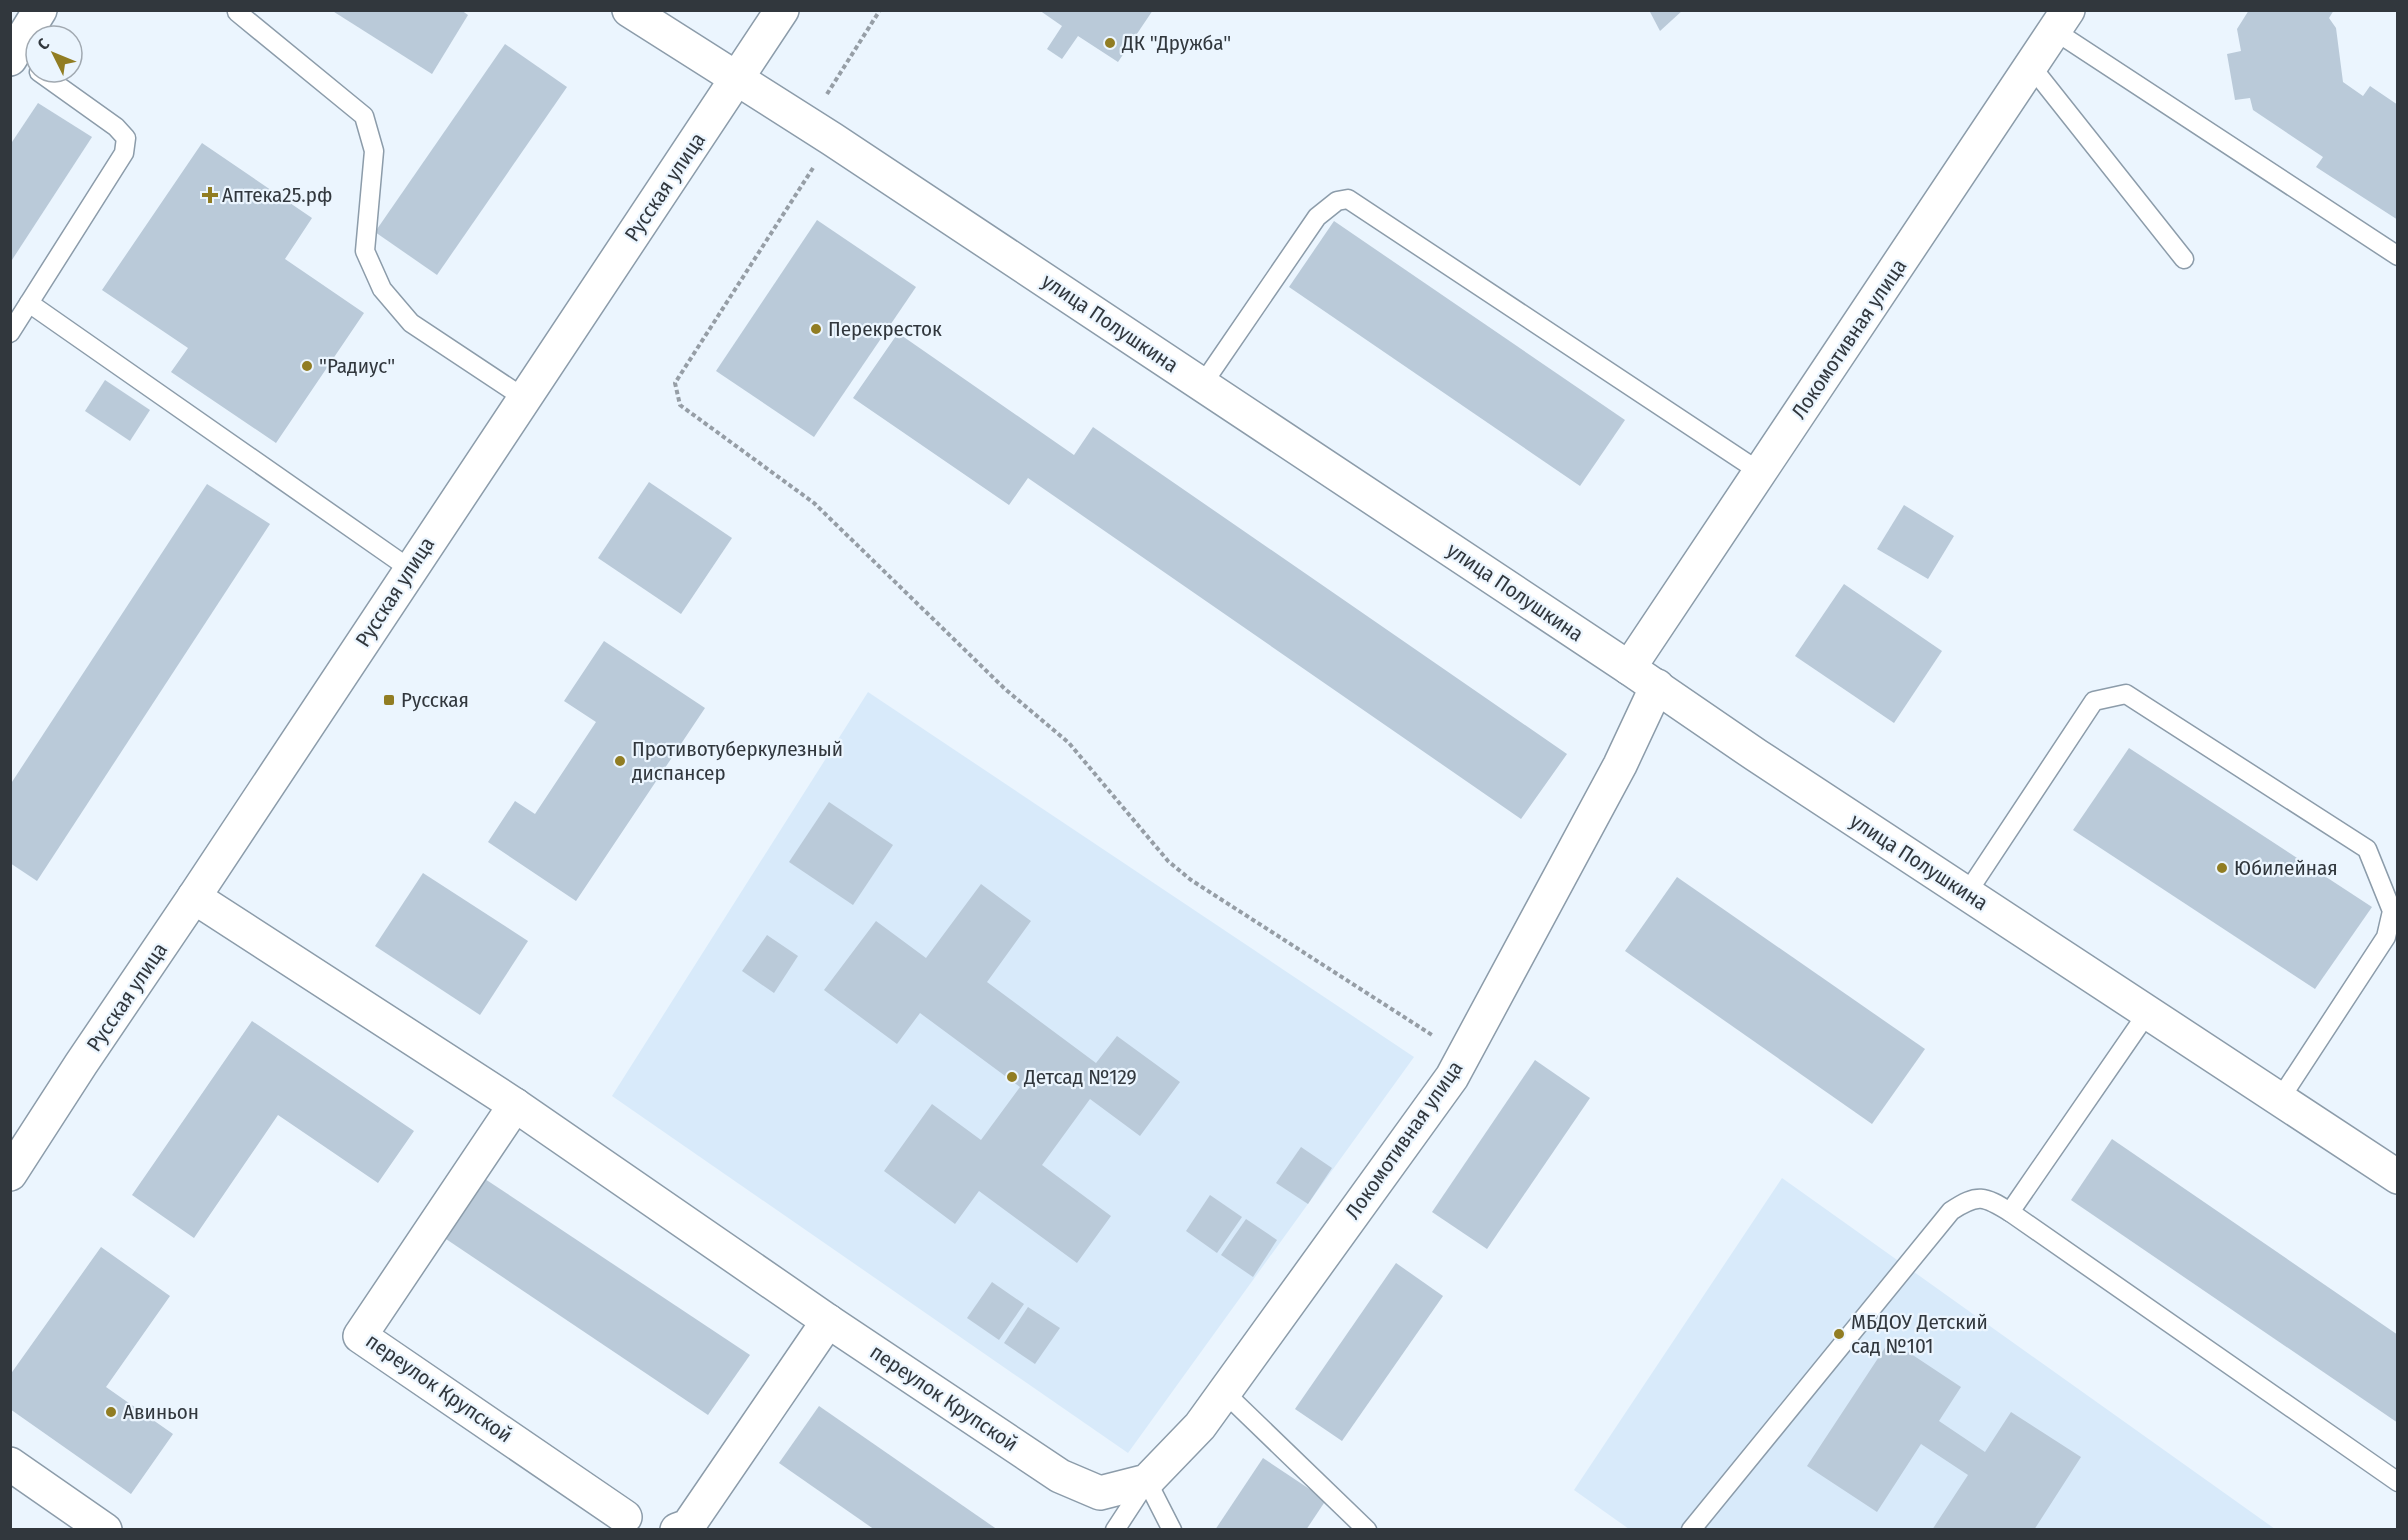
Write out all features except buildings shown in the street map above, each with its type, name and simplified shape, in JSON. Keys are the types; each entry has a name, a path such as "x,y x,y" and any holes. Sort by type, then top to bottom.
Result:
{"street":[{"name":"улица Полушкина","path":"629,10 820,132 2397,1177"},
{"name":"Русская улица","path":"10,1174 782,10"},
{"name":"Локомотивная улица","path":"1629,668 2062,21"},
{"name":"Локомотивная улица","path":"1146,1481 1200,1426 1452,1077 1620,765 1657,686"},
{"name":"переулок Крупской","path":"195,897 515,1105 828,1321 1060,1476 1101,1493 1146,1481"},
{"name":"переулок Крупской","path":"515,1105 360,1336 629,1525"},
{"path":"677,1530 688,1526 828,1321"},
{"path":"10,1464 105,1530"}],"lane":[{"path":"237,12 364,116 374,151 365,251 382,289 411,323 524,398"},
{"path":"2062,21 2397,256"},
{"path":"2031,66 2184,259"},
{"path":"10,333 124,153 126,138 116,127 54,84"},
{"path":"1202,385 1317,217 1337,201 1348,199 1760,472"},
{"path":"29,303 410,569"},
{"path":"1967,893 2094,701 2126,694 2367,849 2392,911 2386,937 2280,1099"},
{"path":"2010,1212 2148,1012"},
{"path":"1691,1530 1951,1210 1969,1198 1990,1199 2010,1212 2397,1482"},
{"path":"1224,1392 1367,1530"},
{"path":"1114,1530 1146,1481 1172,1530"}],"path":[{"path":"880,10 820,132 675,383 680,405 814,502 1005,689 1069,743 1167,861 1191,880 1463,1055"}],"shaded area":[{"name":"Детсад №129","path":"868,692 1414,1057 1128,1453 612,1096"},
{"name":"МБДОУ Детский сад №101","path":"1782,1178 2275,1529 1629,1529 1574,1490"}],"place":[{"name":"ДК \"Дружба\"","path":"1110,43"},
{"name":"Аптека25.рф","path":"210,195"},
{"name":"Перекресток","path":"816,329"},
{"name":"\"Радиус\"","path":"307,366"},
{"name":"Русская","path":"389,700"},
{"name":"Противотуберкулезный диспансер","path":"620,761"},
{"name":"Юбилейная","path":"2222,868"},
{"name":"Детсад №129","path":"1012,1077"},
{"name":"МБДОУ Детский сад №101","path":"1839,1334"},
{"name":"Авиньон","path":"111,1412"}]}
